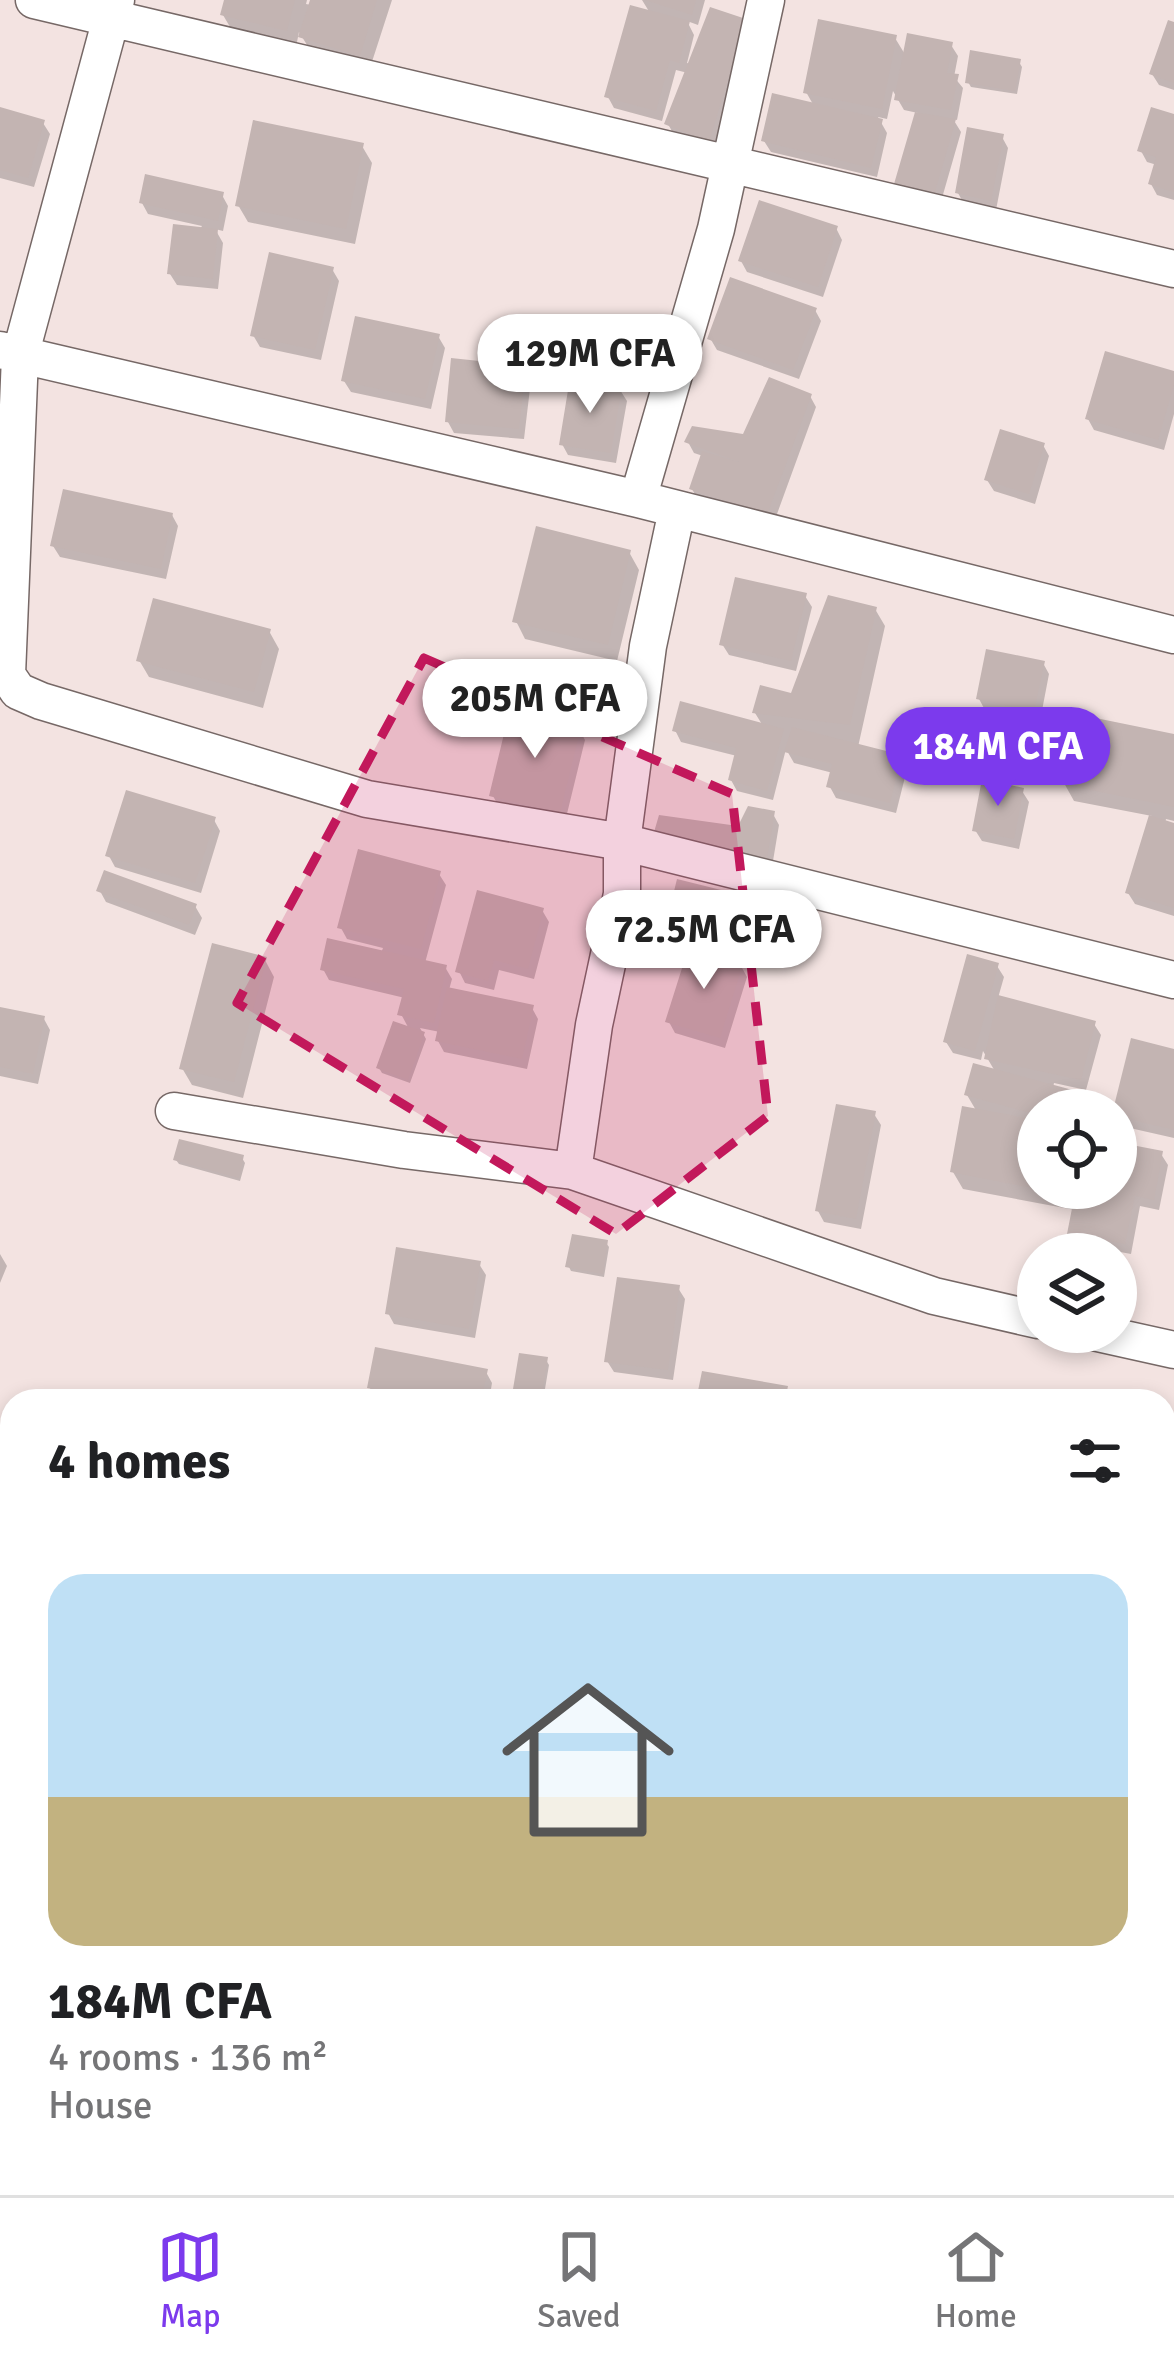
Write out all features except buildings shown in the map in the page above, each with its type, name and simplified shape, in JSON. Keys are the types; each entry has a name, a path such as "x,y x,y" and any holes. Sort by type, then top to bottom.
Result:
{"street":[{"path":"34,0 113,11 729,165 1174,269"},
{"path":"638,499 716,229 766,0"},
{"path":"113,11 10,353 7,675 18,691 367,799 622,842 1174,980"},
{"path":"10,353 638,499 1174,635"},
{"path":"573,1171 594,1025 622,894 622,842 648,646 677,510"},
{"path":"174,1111 404,1150 573,1171 934,1297 1017,1315"},
{"path":"1137,1342 1174,1350"}],"highlighted area":[{"path":"424,658 732,794 768,1116 616,1234 237,1003"}]}
